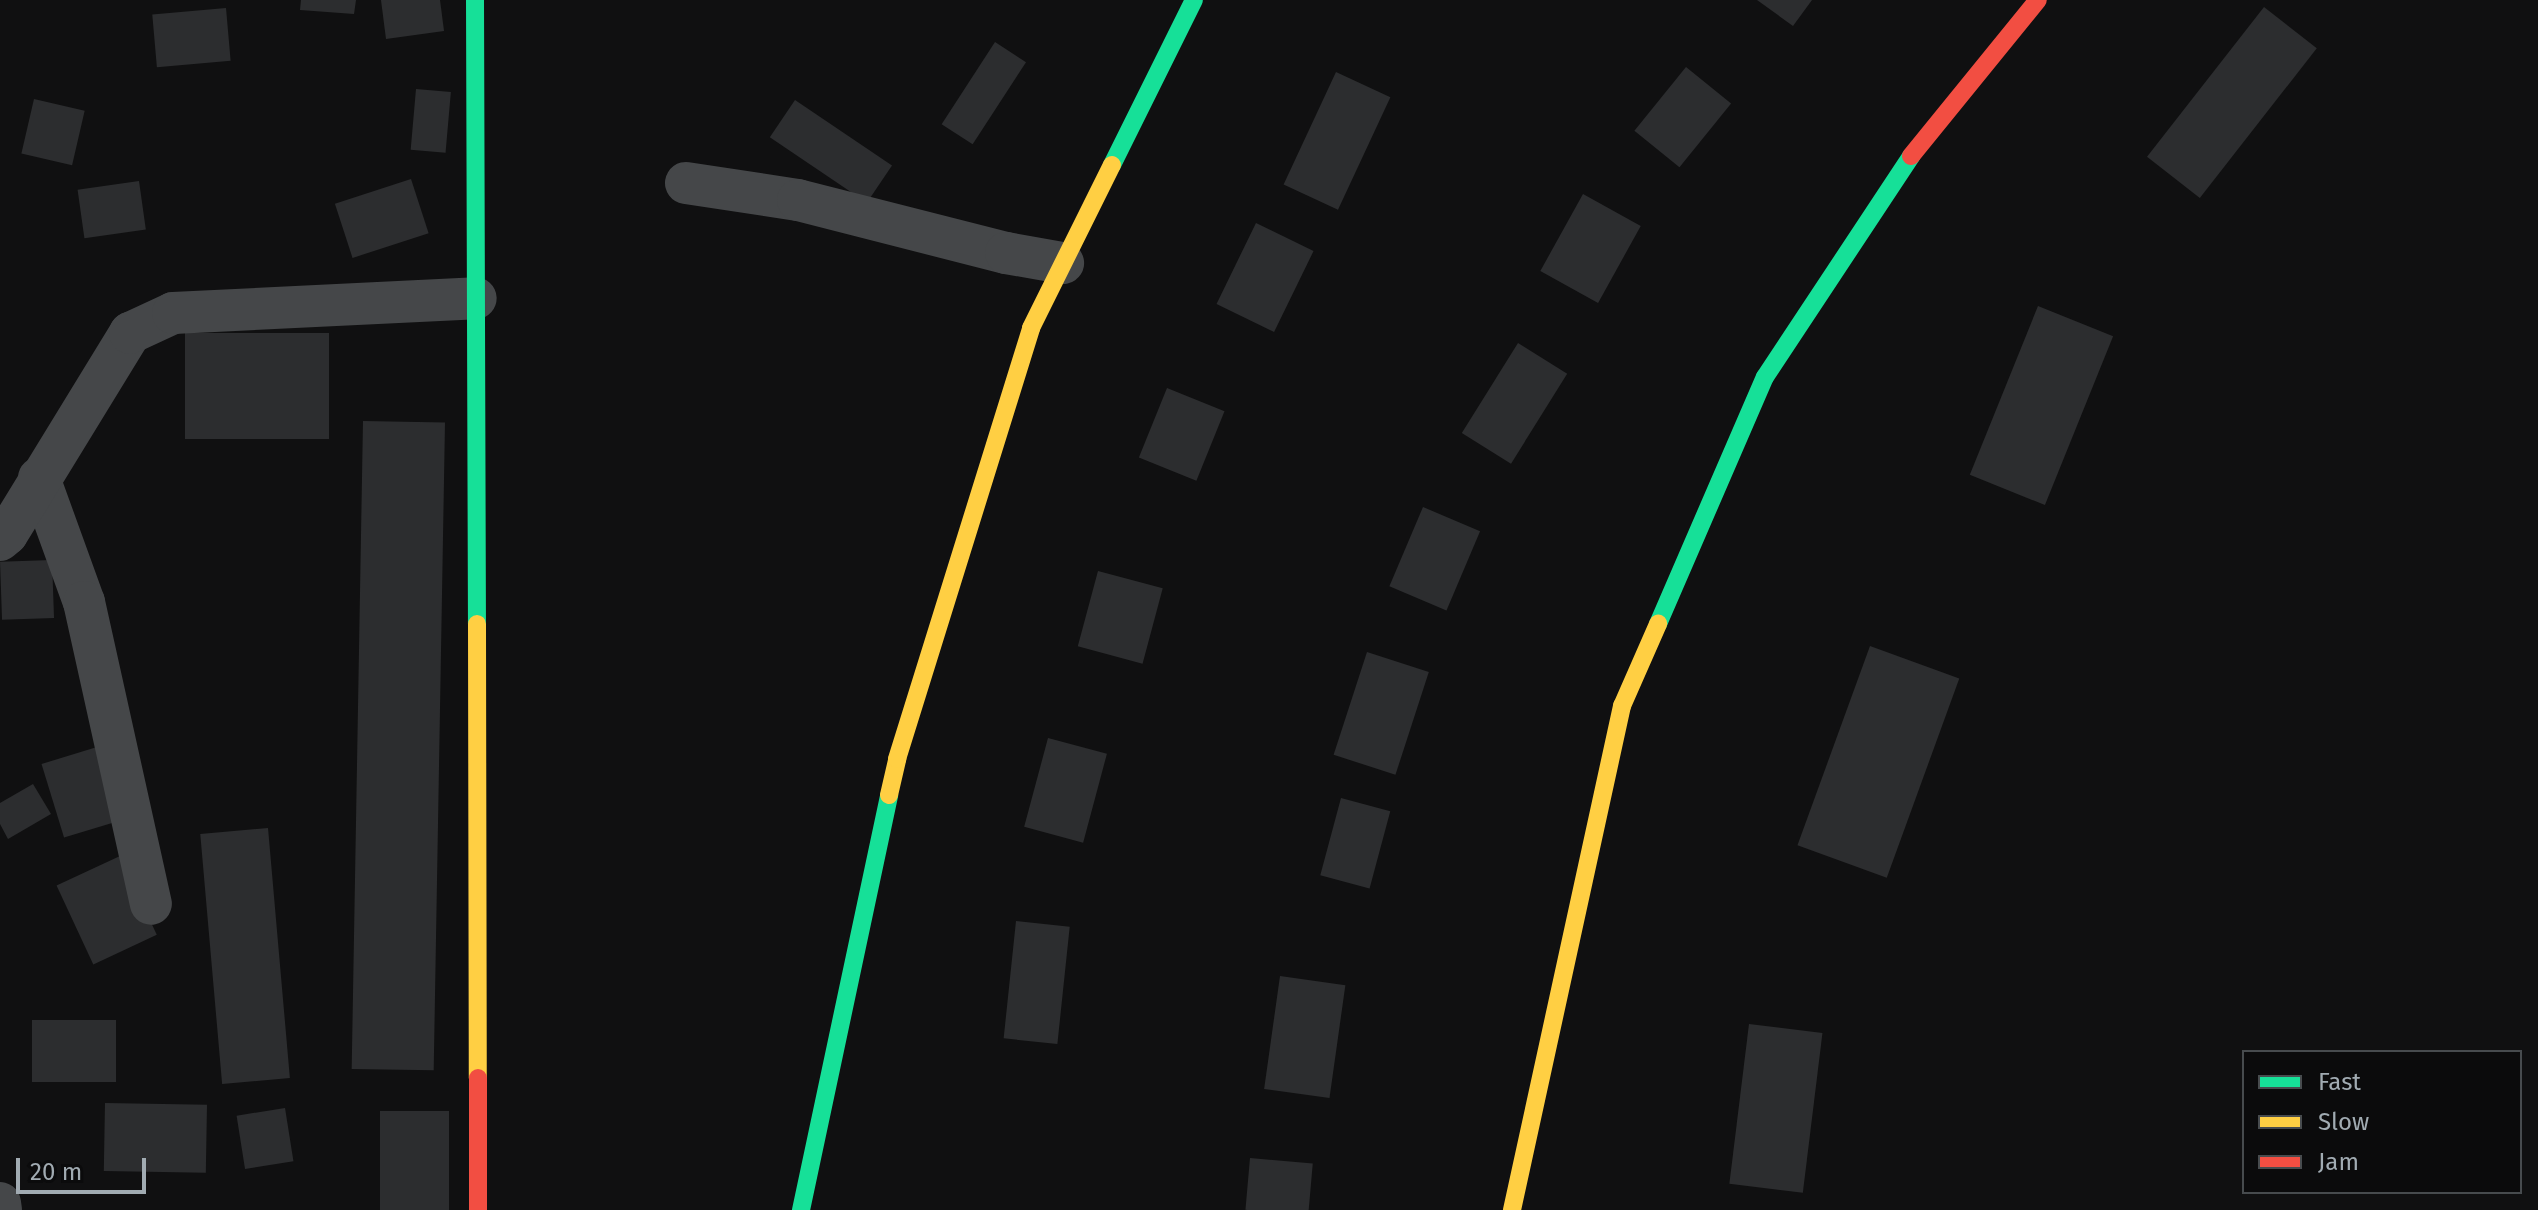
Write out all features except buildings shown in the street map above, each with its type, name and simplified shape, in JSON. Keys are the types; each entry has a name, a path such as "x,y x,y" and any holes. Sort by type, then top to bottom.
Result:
{"street":[{"path":"475,0 478,1210"},
{"path":"801,1210 897,759 1031,328 1194,0"},
{"path":"1512,1210 1622,706 1640,663 1765,377 1910,157 2038,0"},
{"path":"686,183 798,200 1006,253 1063,263"},
{"path":"0,540 7,534 130,333 173,313 476,298"},
{"path":"39,478 84,602 151,904"},
{"path":"0,1203 1,1210"}],"traffic: fast":[{"path":"475,0 477,624"},
{"path":"1112,165 1194,0"},
{"path":"1658,624 1765,377 1911,156"},
{"path":"801,1210 889,795"}],"traffic: slow":[{"path":"889,795 897,759 1031,328 1112,165"},
{"path":"477,624 478,1078"},
{"path":"1512,1210 1622,706 1658,624"}],"traffic: jam":[{"path":"1911,156 2038,0"},
{"path":"478,1078 478,1210"}]}
